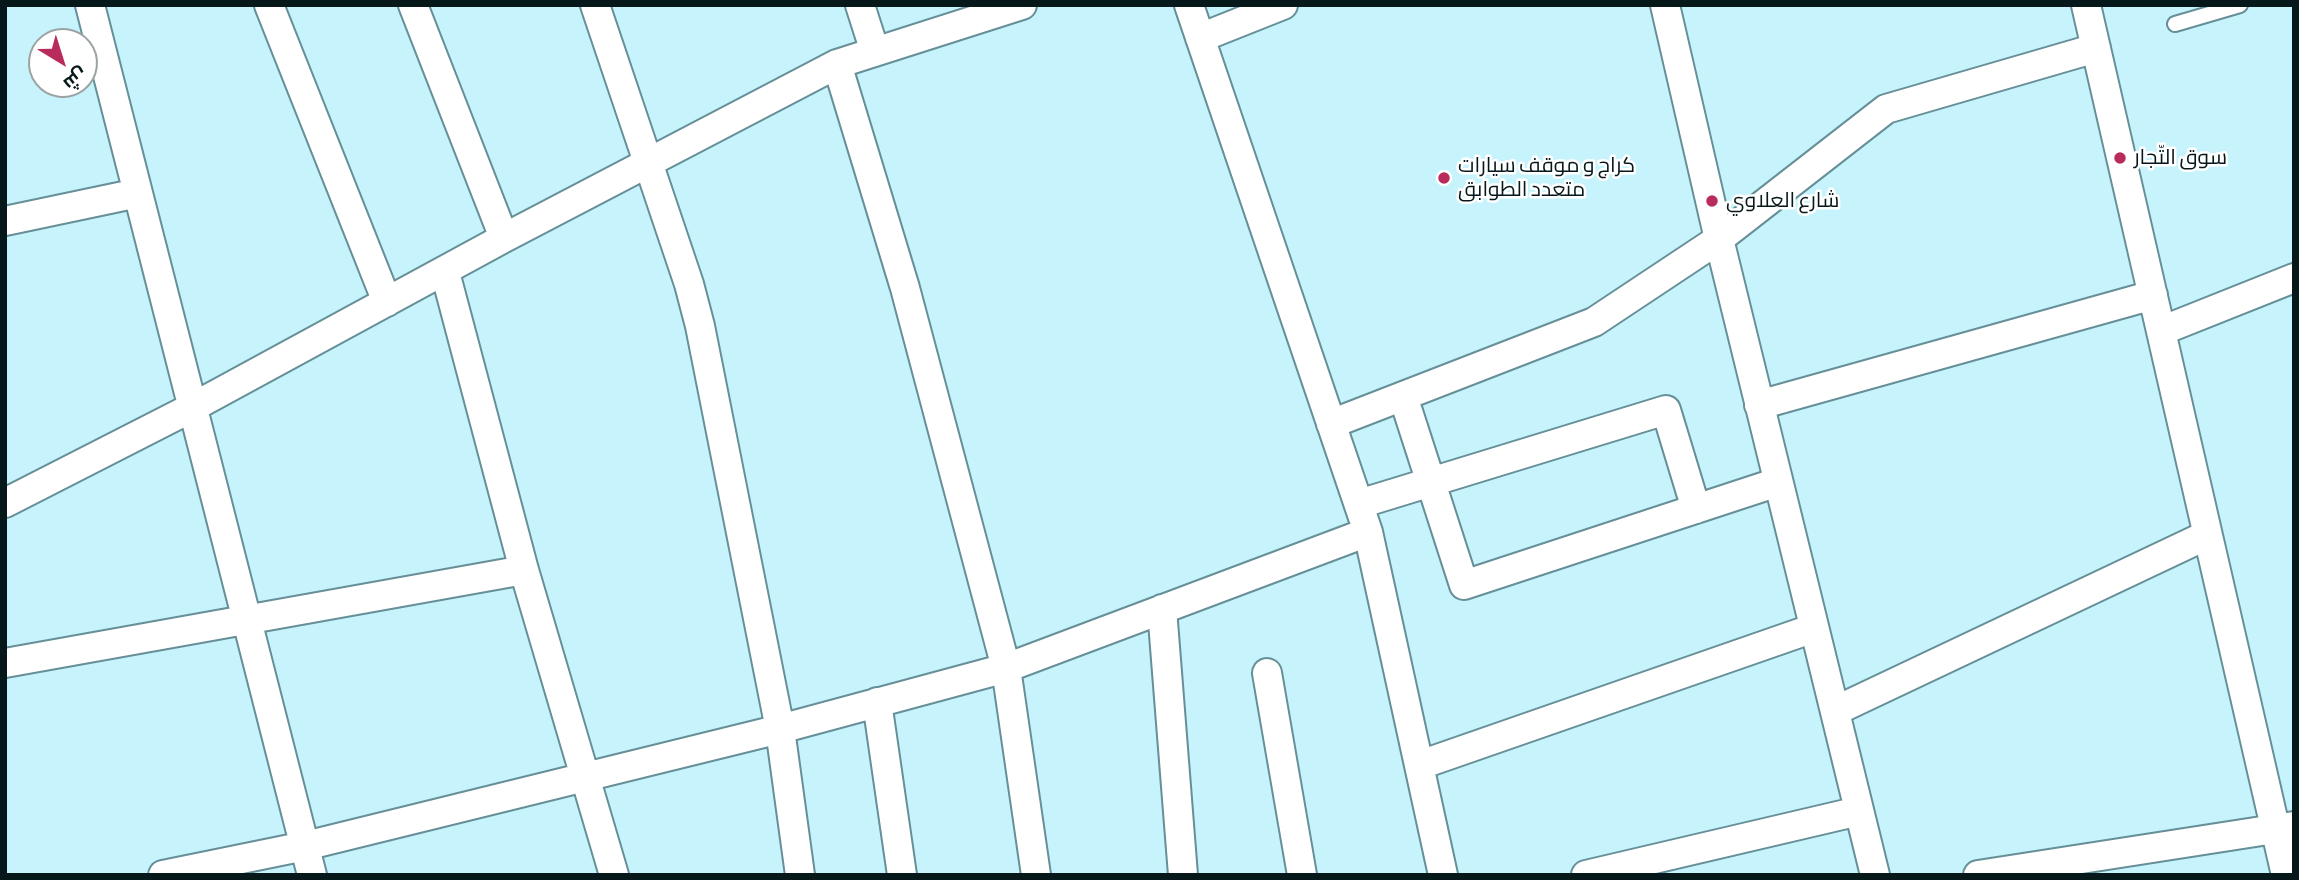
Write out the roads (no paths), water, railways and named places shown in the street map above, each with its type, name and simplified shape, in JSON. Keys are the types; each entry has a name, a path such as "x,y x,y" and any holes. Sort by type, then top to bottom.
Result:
{"street":[{"path":"90,5 312,875"},
{"path":"269,5 387,302"},
{"path":"413,5 503,238"},
{"path":"595,5 689,284 700,326 780,729 800,875"},
{"path":"860,5 875,52"},
{"path":"5,503 193,407 503,238 837,64 1022,5"},
{"path":"1189,5 1368,532 1443,875"},
{"path":"1200,38 1283,5"},
{"path":"1665,5 1719,240 1875,875"},
{"path":"2086,5 2207,535 2284,828 2286,875"},
{"path":"1331,424 1594,322 1719,240 1886,109 2096,48"},
{"path":"837,64 905,288 1006,668 1036,875"},
{"path":"5,220 138,193"},
{"path":"444,272 524,570 587,775 614,875"},
{"path":"2161,331 2294,278"},
{"path":"1759,405 2152,295"},
{"path":"1403,396 1464,585 1778,482"},
{"path":"1359,505 1666,410 1696,509"},
{"path":"163,875 305,846 780,729 1006,668 1368,532"},
{"path":"1835,711 2207,535"},
{"path":"5,663 524,570"},
{"path":"1162,609 1183,875"},
{"path":"1420,765 1814,628"},
{"path":"1267,673 1302,875"},
{"path":"877,702 902,875"},
{"path":"1586,875 1858,811"},
{"path":"1978,875 2284,828"}],"lane":[{"path":"2175,24 2240,5"}],"place":[{"name":"سوق التّجار","path":"2120,158"},
{"name":"كراج و موقف سيارات متعدد الطوابق","path":"1444,178"},
{"name":"شارع العلاوي","path":"1712,201"}]}
